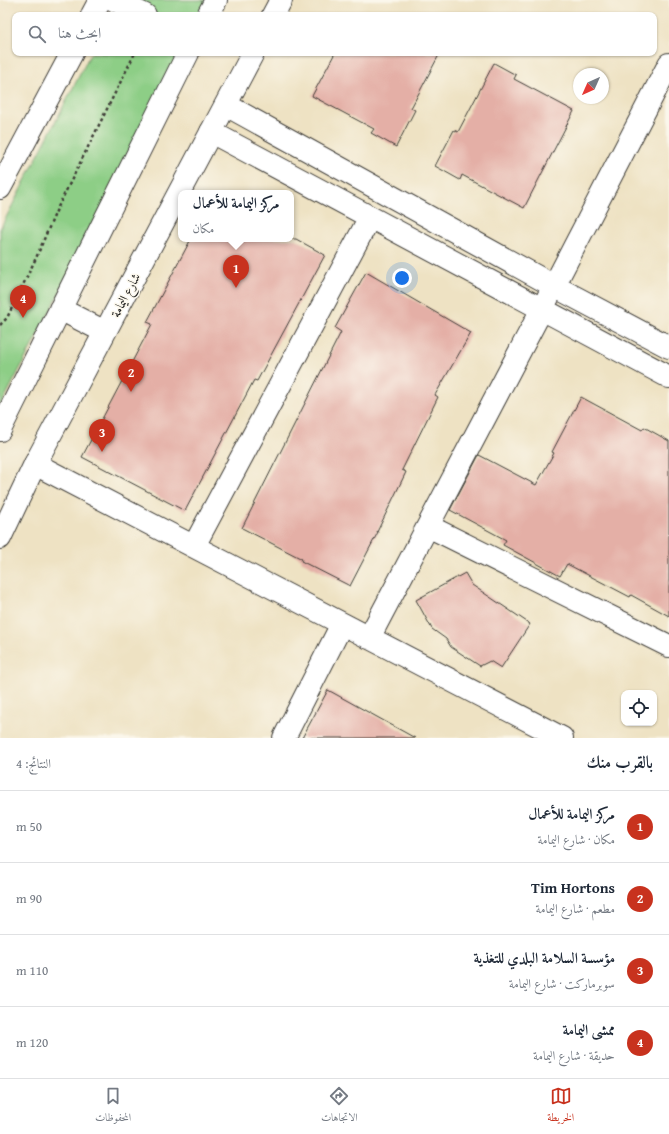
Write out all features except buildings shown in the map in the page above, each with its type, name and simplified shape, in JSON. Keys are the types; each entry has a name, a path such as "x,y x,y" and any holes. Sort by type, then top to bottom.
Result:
{"street":[{"path":"94,12 100,0"},
{"path":"114,0 139,12"},
{"path":"210,12 216,0"},
{"path":"275,12 281,0"},
{"path":"0,188 70,56"},
{"path":"0,430 186,56"},
{"name":"شارع اليمامة","path":"180,190 251,56"},
{"path":"369,638 669,64"},
{"path":"226,105 554,286 669,347"},
{"path":"211,132 669,377"},
{"name":"شارع اليمامة","path":"0,538 35,464 178,194"},
{"path":"194,546 370,217"},
{"path":"60,309 105,332"},
{"path":"35,464 562,738"},
{"path":"428,526 669,646"},
{"path":"284,738 342,624"}],"path":[{"path":"0,325 7,318 36,258 57,209 134,56"}],"green space":[{"path":"119,0 212,0 206,12 113,12"},
{"path":"89,56 183,56 0,407 0,229"}],"place":[{"name":"مركز اليمامة للأعمال","path":"236,288"},
{"name":"ممشى اليمامة","path":"23,318"},
{"name":"Tim Hortons","path":"131,392"},
{"name":"مؤسسة السلامة البلدي للتغذية","path":"102,452"}]}
